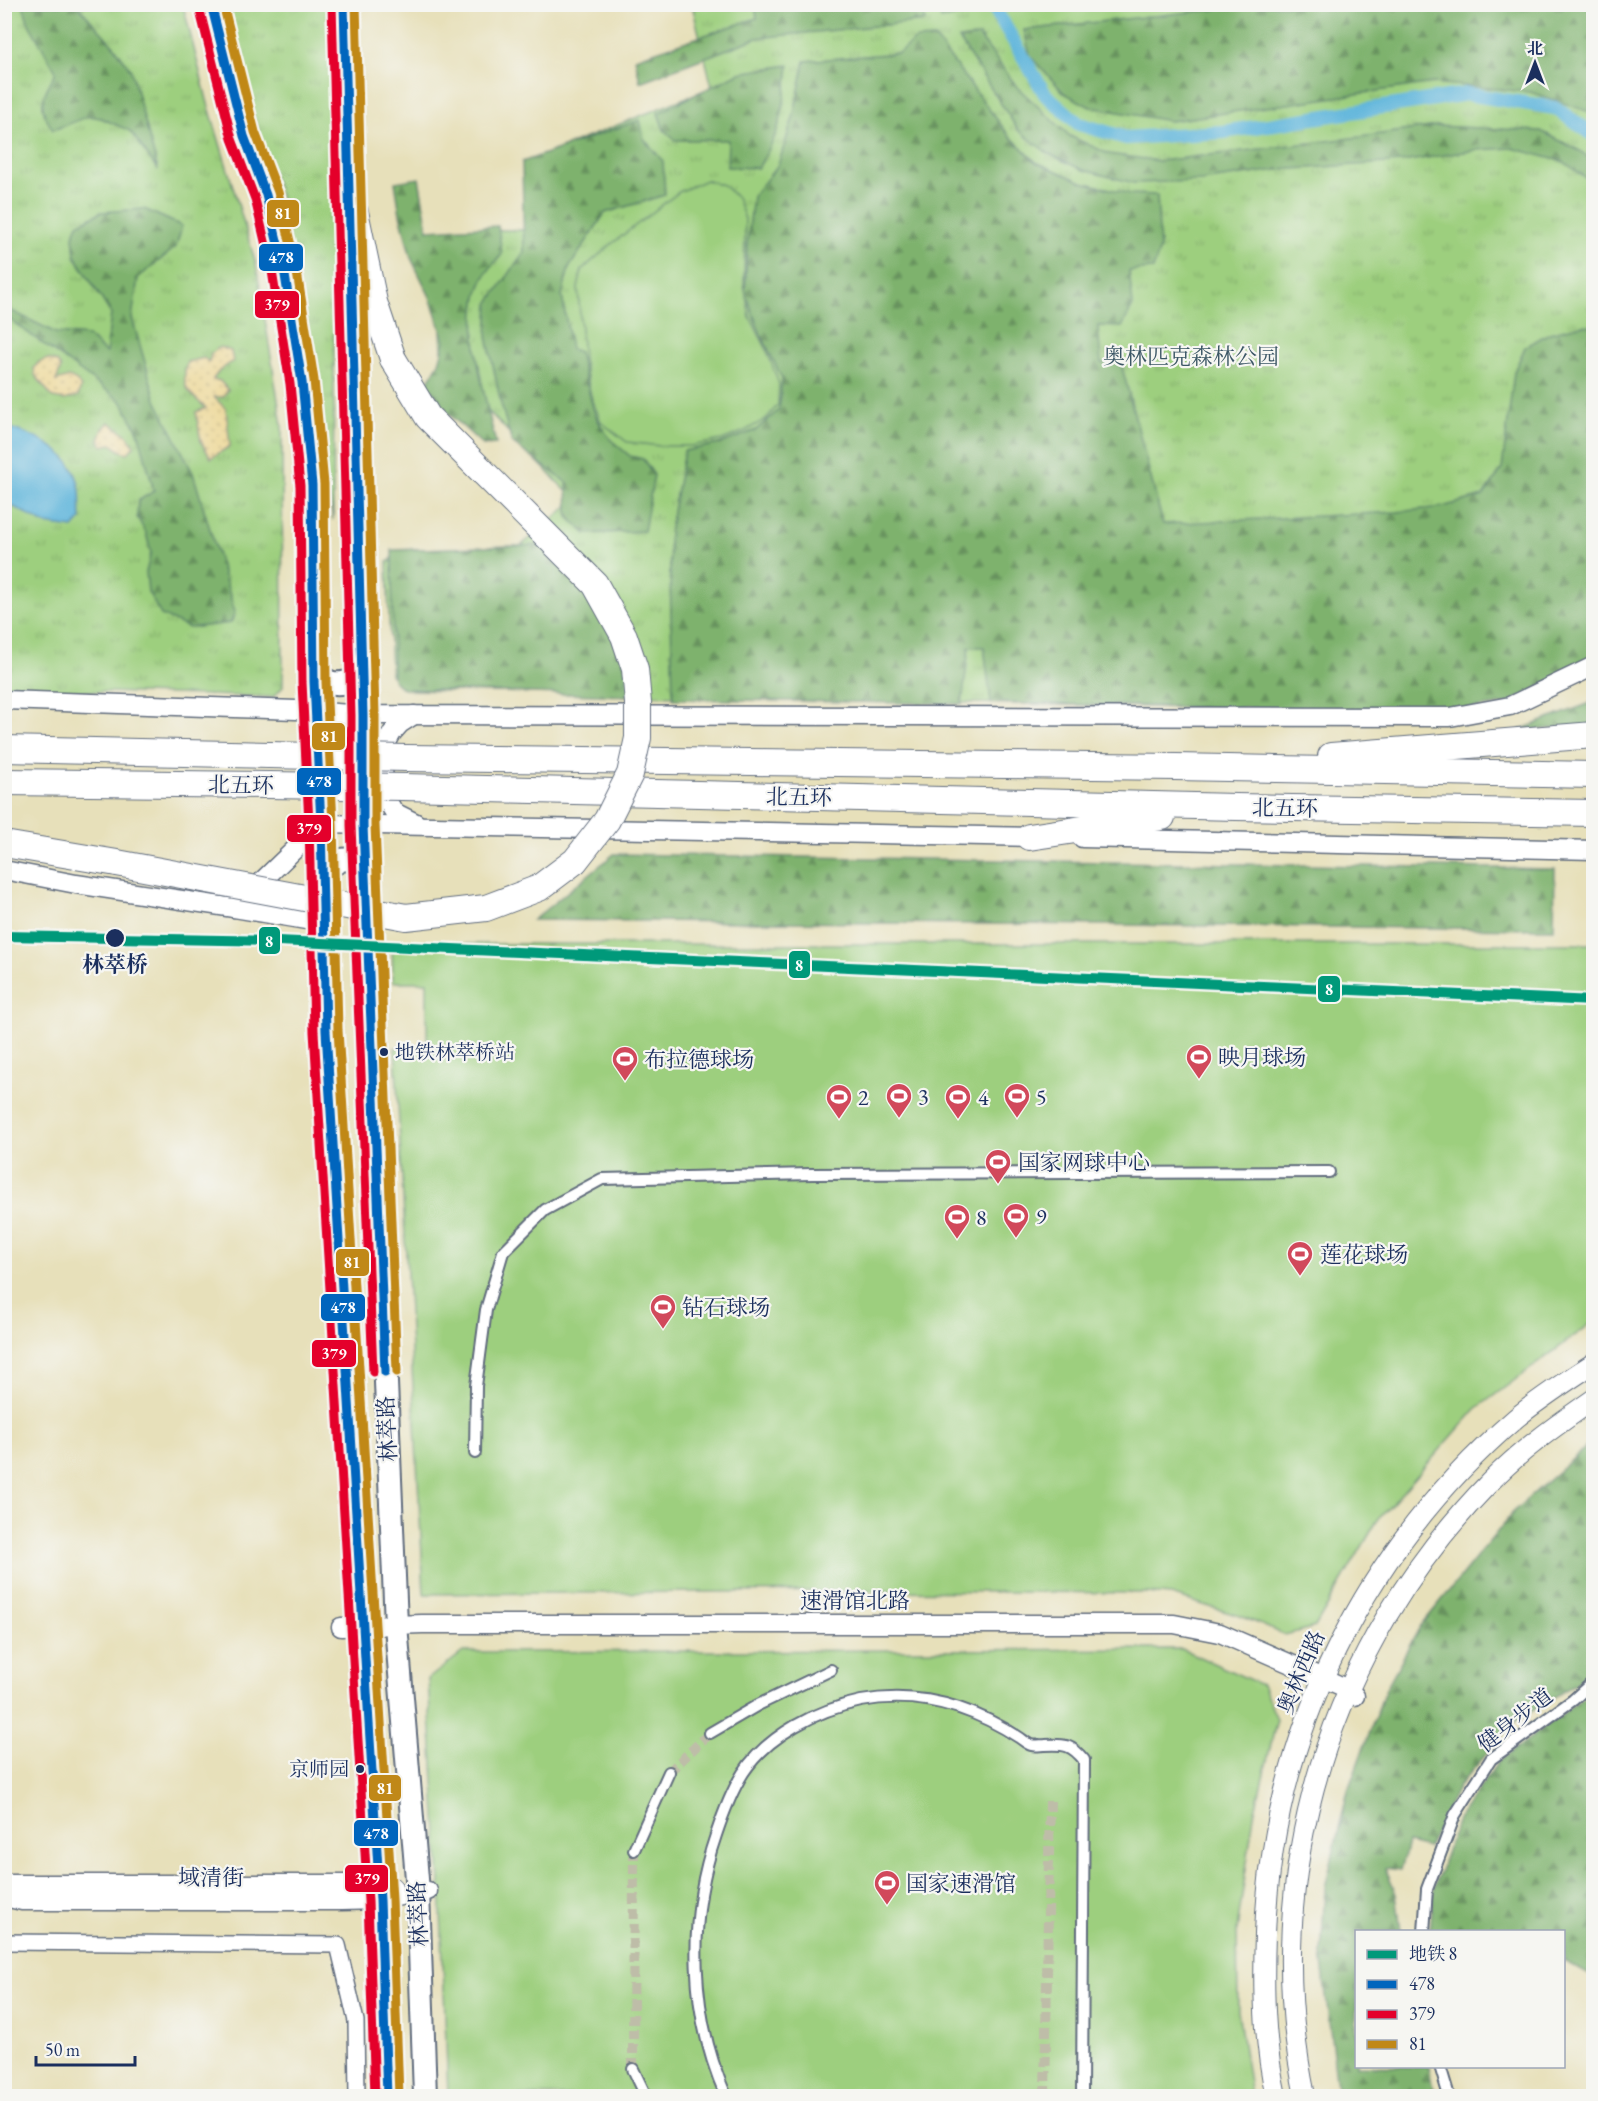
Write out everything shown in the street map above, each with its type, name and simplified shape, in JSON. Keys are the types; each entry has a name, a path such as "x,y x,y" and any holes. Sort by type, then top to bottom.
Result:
{"highway":[{"path":"4,844 405,916 486,908 539,888 575,861 607,820 630,774 638,738 635,669 624,636 595,584 428,417 393,359 374,302 349,183"},
{"path":"1176,767 1593,735"},
{"name":"北五环","path":"4,749 406,758 1176,767 1593,775"},
{"name":"北五环","path":"4,782 403,787 1593,813"},
{"path":"1029,837 1236,807"}],"main road":[{"name":"林萃路","path":"211,4 244,136 266,195 284,268 302,382 312,485 314,662 326,1032 359,1579 351,1626 365,1678 379,1892 387,2097"},
{"name":"林萃路","path":"344,4 363,715 364,877 396,1625 414,1844 423,1891 420,1935 425,2097"},
{"path":"314,662 323,680 339,684 355,680 361,663"},
{"path":"322,874 335,861 348,859 358,864 364,877"},
{"name":"奥林西路","path":"1276,2097 1266,2038 1263,1977 1269,1874 1282,1797 1300,1737 1324,1677 1348,1624 1369,1589 1425,1511 1515,1419 1593,1363"},
{"path":"1305,2097 1297,2053 1292,1995 1294,1894 1303,1837 1329,1736 1351,1692 1373,1639 1396,1599 1425,1559 1461,1515 1513,1461 1593,1400"},
{"path":"359,1579 394,1576"},
{"path":"365,1678 400,1677"},
{"path":"376,1847 414,1844"},
{"path":"381,1935 420,1935"}],"street":[{"path":"4,700 296,710 363,715 1450,717 1510,706 1593,666"},
{"path":"414,715 400,724 385,746 383,768 385,797 394,812 420,826"},
{"path":"234,908 321,824 1593,850"},
{"path":"4,870 76,884 324,923"},
{"path":"475,1453 476,1386 486,1310 503,1252 545,1210 602,1179 770,1174 1329,1172"},
{"name":"速滑馆北路","path":"351,1626 1174,1624 1220,1633 1324,1677 1351,1692"},
{"path":"710,1733 758,1705 831,1670"},
{"name":"健身步道","path":"1424,1930 1427,1889 1455,1815 1491,1759 1573,1700 1593,1681"},
{"path":"726,2097 706,2036 697,1983 696,1957 704,1876 724,1809 744,1772 763,1752 801,1723 835,1708 872,1699 890,1698 927,1700 961,1707 993,1721 1030,1745 1062,1744 1075,1749 1084,1760 1082,2097"},
{"path":"634,1850 669,1772"},
{"name":"域清街","path":"4,1884 379,1892"},
{"name":"域清街","path":"4,1897 22,1901 423,1891"},
{"path":"4,1942 338,1945 356,2021 357,2097"},
{"path":"1440,2068 1449,2097"},
{"path":"633,2069 646,2097"}],"green space":[{"path":"5,5 183,5 207,100 256,264 282,425 283,687 273,697 5,689"},
{"path":"23,5 77,5 115,47 131,70 158,170 130,131 101,118 89,116 53,130 44,114 43,101 56,72 29,24"},
{"path":"222,5 333,5 336,100 333,520 323,463 312,362 280,196 253,116"},
{"name":"奥林匹克森林公园","path":"692,5 1593,5 1593,656 1235,709 411,690 391,675 387,562 412,549 517,549 575,500 443,365 435,230 531,230 533,159 712,87"},
{"path":"755,5 920,5 925,21 757,38 640,82 635,58 757,18"},
{"path":"937,5 968,5 972,15 941,19"},
{"path":"1255,5 1593,5 1593,113 1530,92 1433,83 1170,121 1090,107 1064,93 1030,56 1024,30"},
{"path":"979,36 1018,88 1070,136 1109,154 1159,161 1437,126 1541,131 1580,151 1593,161 1593,183 1564,162 1512,148 1476,150 1402,162 1277,170 1202,181 1134,183 1083,170 1049,154 1018,130 959,39"},
{"path":"935,38 1008,134 1036,162 1082,182 1131,194 1157,195 1160,249 1153,269 1129,271 1133,305 1122,327 1098,326 1101,363 1121,363 1163,524 1397,512 1442,507 1483,496 1502,469 1514,372 1525,347 1549,333 1582,325 1593,326 1593,659 1507,704 1448,712 991,703 984,647 969,647 962,704 673,699 669,533 684,451 719,444 756,430 779,410 782,379 745,293 747,244 753,196 778,165 793,118 805,61 898,53 916,39"},
{"path":"789,65 781,119 772,143 758,168 727,167 728,140 675,140 664,130 658,113 739,73"},
{"path":"640,120 644,139 663,161 665,195 605,213 569,268 562,295 571,349 579,352 594,411 601,426 611,440 630,456 643,459 654,475 644,531 586,534 568,517 567,483 512,443 501,404 487,336 489,302 524,253 522,162"},
{"path":"419,178 428,230 498,226 502,254 485,276 478,293 475,314 477,358 496,444 483,445 448,413 427,383 439,363 445,341 430,297 411,258 395,182"},
{"path":"706,180 723,185 737,198 745,219 744,285 750,317 766,348 779,384 778,405 766,419 722,440 691,446 660,446 627,442 601,422 591,396 583,359 578,288 582,270 679,192"},
{"path":"144,209 182,226 176,247 138,278 132,318 156,400 193,473 235,612 231,623 189,628 161,615 148,592 146,572 151,553 146,533 137,517 138,501 154,491 138,431 121,401 5,316 5,310 10,310 56,333 88,336 106,353 111,314 75,256 73,236 78,224 101,212"},
{"path":"544,545 603,613 625,667 627,696 403,689 393,680 392,550"},
{"path":"1593,702 1593,727 1519,730"},
{"path":"614,854 1555,869 1554,929 533,920"},
{"name":"国家网球中心","path":"392,944 1593,944 1593,1322 1476,1409 1377,1521 1315,1627 1285,1635 1243,1617 1171,1595 1146,1593 869,1591 424,1594 395,1048 427,1047 427,982 393,982"},
{"path":"1593,1441 1593,1669 1575,1684 1513,1723 1459,1786 1428,1848 1408,1843 1401,1870 1385,1868 1396,1894 1401,1930 1355,1930 1355,2068 1429,2068 1432,2084 1438,2096 1338,2096 1321,1954 1325,1888 1348,1790 1386,1688 1420,1627 1515,1510"},
{"name":"国家速滑馆","path":"1182,1649 1262,1685 1277,1719 1254,1815 1237,1930 1238,2011 1251,2096 448,2096 440,1884 428,1679 463,1652"},
{"path":"1593,1691 1593,1977 1565,1962 1565,1930 1430,1930 1434,1888 1458,1819 1498,1762"}],"sand":[{"path":"220,347 231,351 233,361 219,371 213,379 220,381 228,390 223,397 214,397 226,409 230,446 211,458 201,442 196,412 206,408 190,393 184,378 187,362 204,358 209,362 211,354"},
{"path":"48,359 57,362 61,368 56,381 69,377 77,381 81,387 78,396 65,400 53,398 35,375 34,368 39,362"},
{"path":"109,422 128,436 134,446 128,453 111,444 103,446 99,440 103,429"}],"water":[{"path":"4,426 42,441 63,456 71,466 77,477 80,491 81,519 73,528 45,524 5,502"}],"waterway":[{"path":"992,4 1045,94 1079,124 1126,138 1223,132 1467,94 1555,108 1594,135"}],"tunnel":[{"path":"669,1772 710,1733"},
{"path":"1045,2096 1050,1797"},
{"path":"633,2069 634,1850"}],"metro line":[{"name":"8","path":"4,936 278,941 1594,1001"}],"transit line":[{"name":"478","path":"211,4 244,136 266,195 284,269 302,382 312,485 314,682 321,824 326,1031 380,1900 387,2096"},
{"name":"81","path":"223,4 255,132 278,192 296,266 314,380 324,484 326,682 333,824 338,1030 392,1899 399,2096"},
{"name":"379","path":"332,4 351,715 351,825 373,1372"},
{"name":"478","path":"344,4 363,715 363,825 385,1372"},
{"name":"81","path":"356,4 375,715 375,825 397,1372"},
{"name":"379","path":"199,7 232,139 255,199 272,271 290,384 300,486 302,682 309,824 314,1032 368,1901 375,2096"}],"place":[{"name":"林萃桥","path":"115,938"},
{"name":"地铁林萃桥站","path":"384,1052"},
{"name":"映月球场","path":"1199,1080"},
{"name":"布拉德球场","path":"625,1082"},
{"name":"3","path":"899,1119"},
{"name":"5","path":"1017,1119"},
{"name":"2","path":"839,1120"},
{"name":"4","path":"958,1120"},
{"name":"国家网球中心","path":"998,1185"},
{"name":"9","path":"1016,1239"},
{"name":"8","path":"957,1240"},
{"name":"莲花球场","path":"1300,1277"},
{"name":"钻石球场","path":"663,1330"},
{"name":"京师园","path":"360,1769"},
{"name":"国家速滑馆","path":"887,1906"}]}
